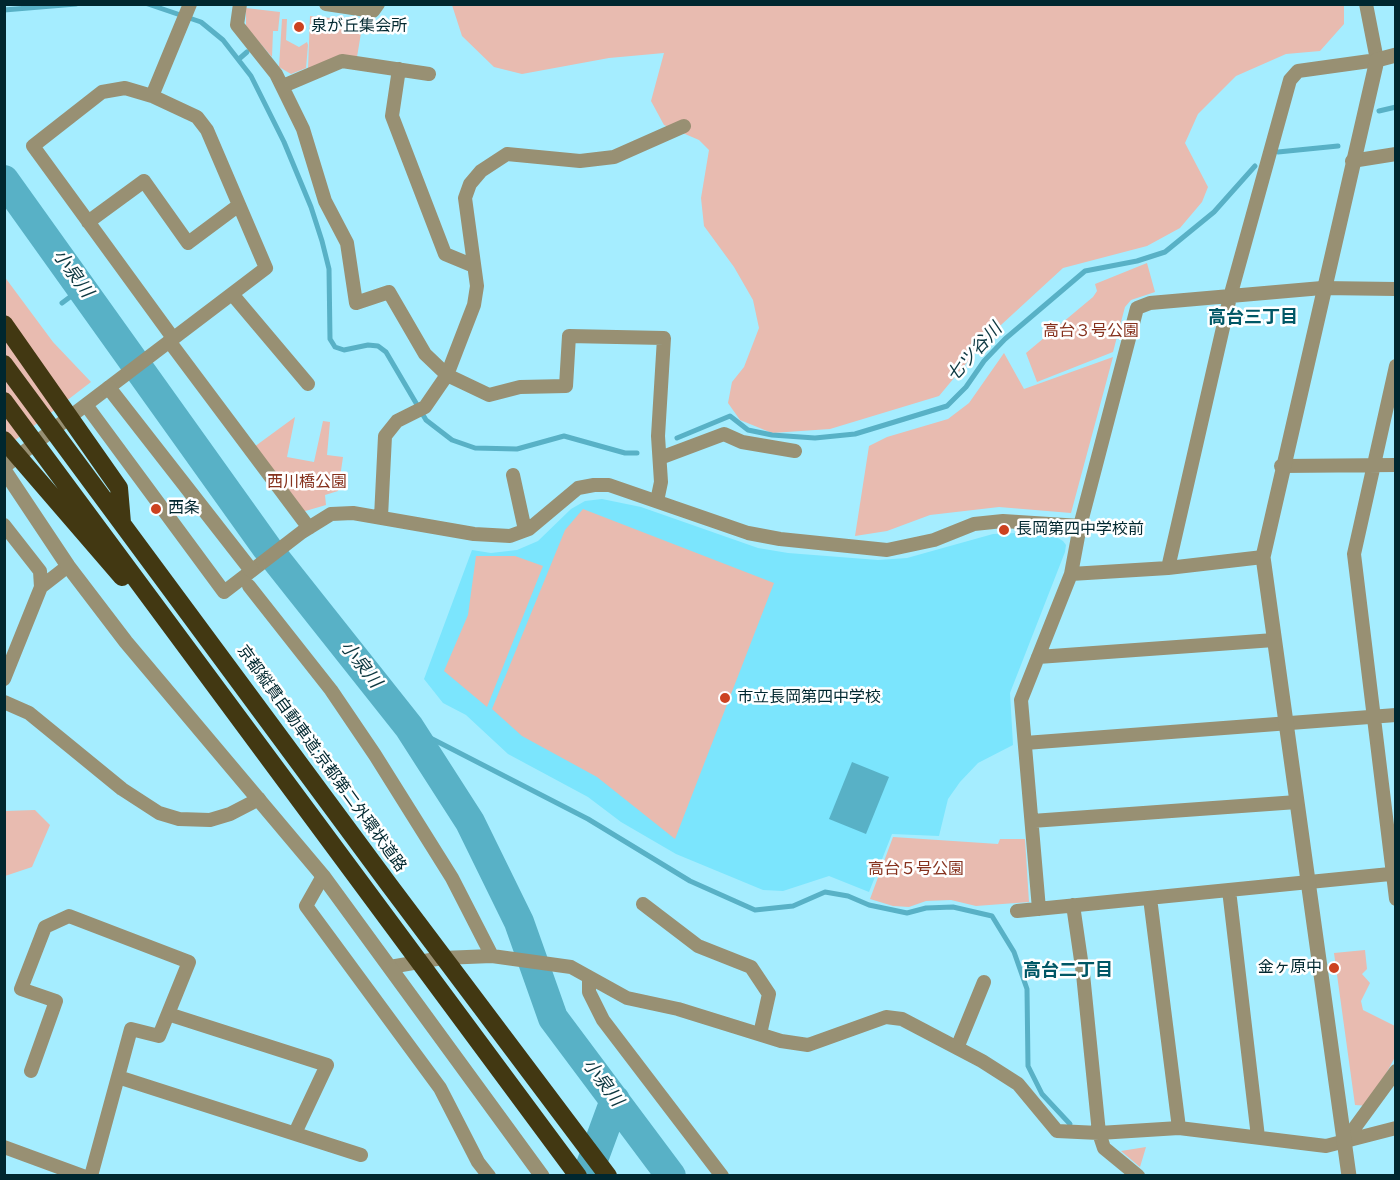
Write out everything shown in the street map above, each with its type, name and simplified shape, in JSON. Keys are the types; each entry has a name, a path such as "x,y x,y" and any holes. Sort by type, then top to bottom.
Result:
{"highway":[{"path":"4,324 119,488 122,524"},
{"name":"京都縦貫自動車道;京都第二外環状道路","path":"4,364 608,1176"},
{"path":"4,401 578,1176"},
{"path":"4,440 219,690"}],"street":[{"path":"240,4 237,26 283,86 303,129 325,201 347,243 356,303 389,292 424,354 447,375 489,395 520,387 566,386 569,336 664,338 658,436 661,482 657,501"},
{"path":"326,4 373,11 378,4"},
{"path":"1349,1176 1263,556 1281,466 1377,60 1366,4"},
{"path":"152,96 190,5"},
{"path":"1168,568 1230,297 1290,80 1298,71 1377,60 1395,55"},
{"path":"283,86 342,61 429,74"},
{"path":"399,69 392,116 445,254 474,266"},
{"path":"306,530 169,341 33,146 102,93 125,88 152,96 197,117 207,130 266,268 169,341 4,468 69,566 126,642 323,876 542,1176"},
{"path":"381,517 385,436 397,421 425,407 447,375 474,305 477,286 465,198 470,184 487,166 507,154 580,161 614,157 684,126"},
{"path":"1352,161 1395,154"},
{"path":"88,222 144,181 188,243 239,205"},
{"path":"1039,909 1021,700 1071,574 1080,526 1137,308 1150,303 1322,288 1395,289"},
{"path":"232,294 308,384"},
{"path":"1395,366 1394,382 1354,554 1374,715 1390,874 1395,899"},
{"path":"113,384 253,568"},
{"path":"86,405 224,592 253,568 331,514 381,517 474,534 510,536 525,530 578,488 594,485 609,485 748,533 780,539 887,550 934,540 974,525 1003,521 1080,526"},
{"path":"660,454 724,434 742,442 795,451"},
{"path":"1281,466 1395,465"},
{"path":"513,475 525,530"},
{"path":"4,525 40,571 41,587 4,679"},
{"path":"1071,574 1168,568 1263,556"},
{"path":"41,587 69,566"},
{"path":"249,586 331,690 375,754 452,878 497,957"},
{"path":"1038,657 1274,640"},
{"path":"4,702 34,717 122,789 159,813 179,819 210,820 230,814 259,799"},
{"path":"1025,743 1395,715"},
{"path":"1032,821 1297,802"},
{"path":"1017,911 1390,874"},
{"path":"323,876 306,906 440,1088 478,1162 489,1176"},
{"path":"1229,890 1258,1137"},
{"path":"1150,898 1179,1128"},
{"path":"643,904 698,946 751,967 770,994 760,1034"},
{"path":"1073,905 1083,974 1099,1133 1104,1148 1138,1176"},
{"path":"31,1071 56,1001 21,989 45,927 69,916 189,962 159,1036 131,1029 91,1176"},
{"path":"390,967 442,958 497,957 571,967 627,998 678,1009 760,1034 808,1045 886,1017 915,1024 1018,1084 1057,1131 1099,1133 1179,1128 1326,1146 1395,1128"},
{"path":"589,977 589,992 603,1020 722,1176"},
{"path":"957,1048 984,982"},
{"path":"168,1014 327,1065 295,1133"},
{"path":"1345,1141 1395,1071"},
{"path":"118,1077 361,1155"},
{"path":"4,1147 83,1176"}],"shaded area":[{"name":"市立長岡第四中学校","path":"602,499 641,507 758,548 788,553 878,560 907,558 993,534 1017,533 1058,538 1066,545 1065,552 1010,693 1013,745 978,763 960,782 948,799 939,836 892,834 869,892 829,876 783,891 763,890 676,854 621,822 588,797 508,754 466,715 443,703 424,679 472,550 491,553 517,550 538,541 571,509 585,501"},
{"path":"852,762 889,777 866,834 829,819"}],"green space":[{"path":"1344,4 1344,24 1320,51 1286,54 1236,76 1198,114 1185,143 1208,187 1202,202 1180,228 1147,246 1063,268 989,336 939,396 830,429 772,433 740,420 728,403 732,382 744,367 759,328 753,300 734,267 704,226 701,198 709,150 699,140 664,125 651,101 664,53 609,58 522,74 494,67 462,36 452,5"},
{"path":"246,8 280,12 278,31 273,31 272,57 246,27"},
{"path":"310,16 363,21 357,57 308,69"},
{"path":"282,19 287,19 286,40 299,47 307,42 308,45 306,68 291,74 279,67"},
{"name":"高台３号公園","path":"1147,263 1155,292 1131,300 1125,307 1113,352 1037,382 1026,353 1093,297 1097,291 1095,284"},
{"path":"4,276 53,342 91,382 14,441 5,441"},
{"path":"1004,353 1024,389 1113,357 1071,513 999,507 930,515 887,531 855,536 869,446 887,437 948,419 969,403"},
{"name":"西川橋公園","path":"295,417 287,457 314,462 323,421 330,422 327,455 343,457 338,491 325,495 326,505 302,512 254,447"},
{"path":"583,509 774,583 675,839 597,777 522,736 492,709 565,530"},
{"path":"476,556 515,556 543,566 487,707 444,671 468,615"},
{"path":"35,810 50,825 32,867 5,876 5,811"},
{"name":"高台５号公園","path":"893,837 998,844 1000,839 1025,839 1029,902 976,906 951,900 926,901 909,907 893,906 870,899"},
{"path":"1365,950 1367,969 1362,974 1370,983 1361,1001 1363,1010 1395,1026 1395,1057 1369,1106 1355,1105 1334,953"},
{"path":"1146,1147 1140,1167 1121,1151"}],"waterway":[{"path":"4,10 76,4"},
{"path":"148,4 201,22 223,40 251,76 284,142 311,207 322,241 329,269 330,339 335,347 344,350 368,345 378,346 386,352 426,420 452,440 475,448 517,449 564,436 625,453 637,453"},
{"path":"239,59 247,52"},
{"name":"七ツ谷川","path":"1379,111 1396,107"},
{"name":"七ツ谷川","path":"1278,152 1338,146"},
{"name":"七ツ谷川","path":"677,438 730,416 748,430 772,435 815,438 855,434 947,406 966,387 984,361 1005,339 1085,271 1137,261 1165,252 1214,212 1255,166"},
{"name":"小泉川","path":"4,180 267,548 409,727 470,822 519,922 553,1018 671,1176"},
{"path":"62,303 82,288"},
{"path":"409,727 588,819 690,881 755,910 793,906 825,892 848,896 869,905 907,913 926,908 953,907 992,916 1014,952 1027,989 1028,1066 1042,1094 1070,1124"},
{"path":"587,1176 615,1100"}],"place":[{"name":"泉が丘集会所","path":"299,27"},
{"name":"西条","path":"156,509"},
{"name":"長岡第四中学校前","path":"1004,530"},
{"name":"市立長岡第四中学校","path":"725,698"},
{"name":"金ヶ原中","path":"1334,968"}],"district":[{"name":"高台三丁目","path":"1253,318"},
{"name":"高台二丁目","path":"1068,971"}]}
